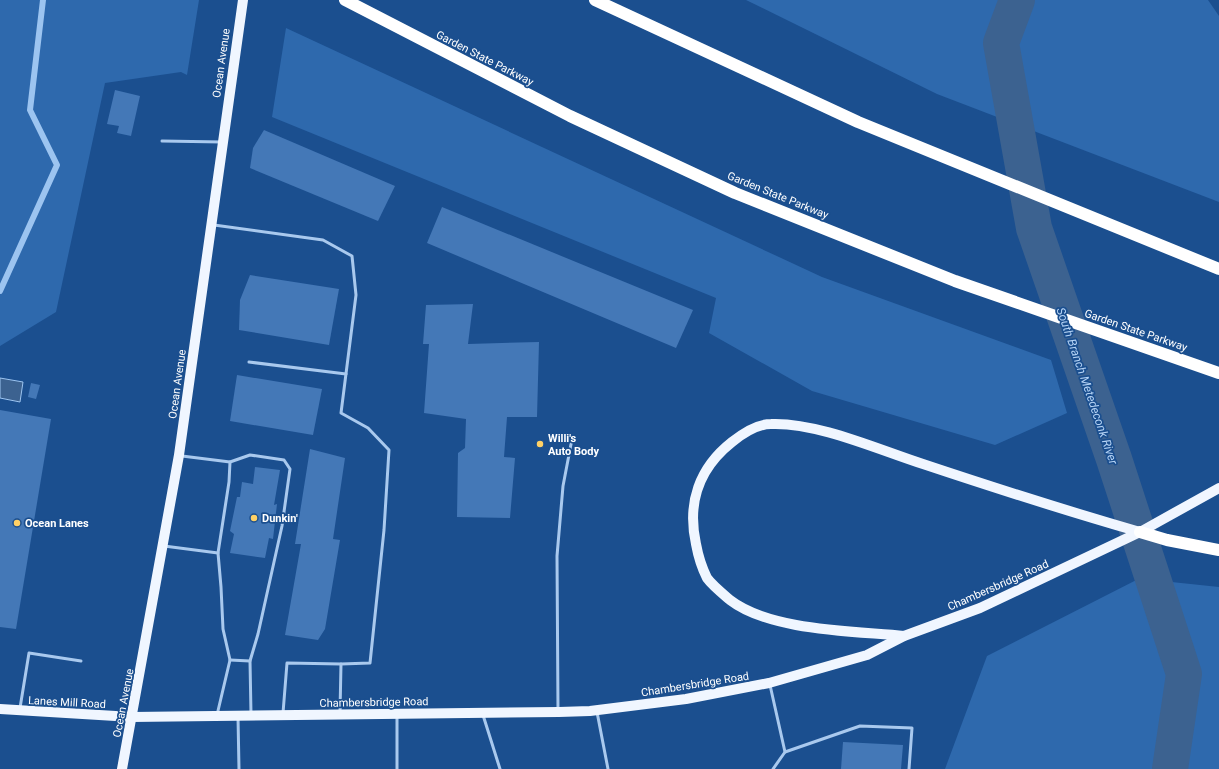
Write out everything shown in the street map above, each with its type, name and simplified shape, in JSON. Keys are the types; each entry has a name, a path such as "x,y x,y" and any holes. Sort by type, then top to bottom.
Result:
{"highway":[{"name":"Garden State Parkway","path":"344,0 570,116 735,193 955,281 1219,372"},
{"path":"595,0 858,122 951,162 1219,269"},
{"path":"1140,532 1167,540 1219,550"}],"main road":[{"name":"Ocean Avenue","path":"122,769 179,455 243,0"},
{"path":"904,636 824,629 760,615 732,601 708,578 698,553 692,525 694,502 701,480 718,453 744,432 769,423 811,427 1081,515 1140,532"},
{"name":"Chambersbridge Road","path":"132,717 558,712 597,710 686,699 769,683 866,655 904,636 980,608 1140,532 1219,488"},
{"name":"Lanes Mill Road","path":"0,709 19,712 132,717"}],"lane":[{"path":"162,141 222,142"},
{"path":"212,225 323,240 352,256 356,295 341,413 368,428 389,450 384,530 370,663 287,663 283,715"},
{"path":"249,362 346,374"},
{"path":"558,712 557,556 563,486 572,439"},
{"path":"179,455 230,462 250,455 284,460 290,469 282,526 258,634 250,661 251,716"},
{"path":"216,716 230,660 223,629 218,554 229,482 230,462"},
{"path":"163,546 218,554"},
{"path":"19,712 29,653 81,661"},
{"path":"230,660 250,661"},
{"path":"340,714 341,664"},
{"path":"769,683 785,752"},
{"path":"597,710 608,769"},
{"path":"482,713 500,769"},
{"path":"397,714 397,769"},
{"path":"238,715 239,769"},
{"path":"773,769 785,752 860,726 912,728 909,769"}],"shaded area":[{"path":"0,0 199,0 187,75 181,72 105,83 56,312 0,346"},
{"path":"746,0 1208,0 1219,16 1219,202 937,94"},
{"path":"286,28 822,277 1051,360 1067,413 995,445 812,391 709,333 716,298 272,117"},
{"path":"0,378 23,382 20,402 0,398"},
{"path":"1158,569 1162,581 1219,587 1219,769 945,769 987,656"}],"building":[{"path":"115,90 140,96 131,136 117,133 119,126 107,124"},
{"path":"264,130 395,186 378,221 250,168 253,148"},
{"path":"442,207 693,310 676,348 427,243"},
{"path":"250,275 339,289 329,345 239,330 240,300"},
{"path":"473,304 468,344 539,342 537,417 507,417 504,457 515,458 510,518 457,517 458,453 465,448 466,419 424,413 429,344 423,344 426,305"},
{"path":"237,375 322,389 313,435 230,421"},
{"path":"31,383 40,385 36,399 28,397"},
{"name":"Ocean Lanes","path":"0,410 51,419 16,629 0,627"},
{"path":"310,449 345,458 333,539 340,540 325,629 318,640 285,635 301,544 295,544"},
{"name":"Dunkin'","path":"255,467 280,470 274,505 277,504 273,539 269,538 265,558 230,553 234,534 230,531 237,497 240,497 242,482 253,484"},
{"path":"843,742 903,745 901,769 841,769"}],"waterway":[{"path":"0,291 57,165 30,110 43,0"},
{"name":"South Branch Metedeconk River","path":"1017,0 1001,43 1034,228 1114,459 1184,674 1170,769"}],"place":[{"name":"Willi's Auto Body","path":"540,444"},
{"name":"Dunkin'","path":"254,518"},
{"name":"Ocean Lanes","path":"17,523"}]}
